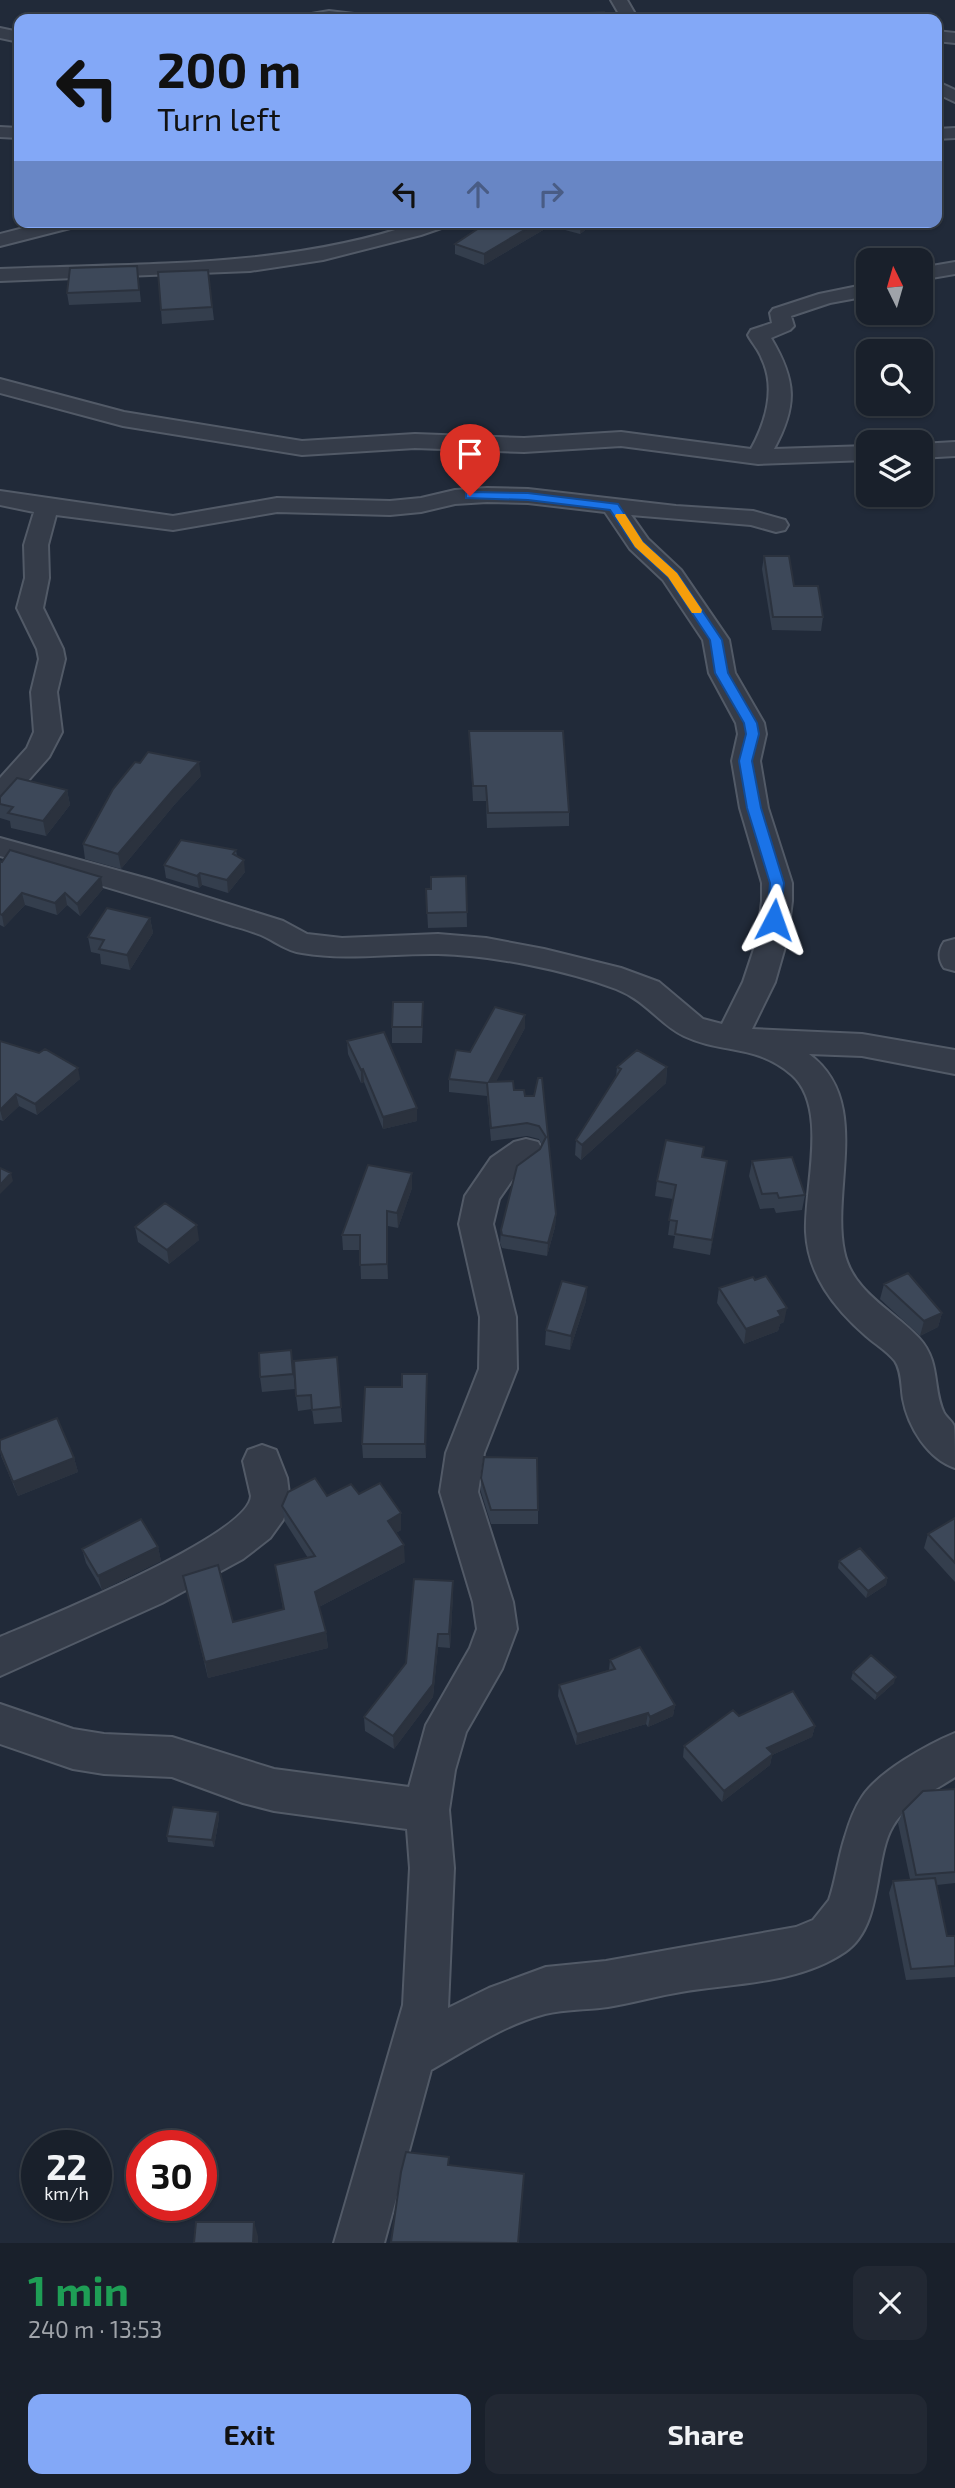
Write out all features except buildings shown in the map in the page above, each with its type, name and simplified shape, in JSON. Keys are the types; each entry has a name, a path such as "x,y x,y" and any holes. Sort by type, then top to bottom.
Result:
{"street":[{"path":"0,240 47,228"},
{"path":"0,275 250,265 323,254 418,228"},
{"path":"933,272 955,268"},
{"path":"758,457 771,437 777,412 778,383 773,359 759,335 783,326 780,313 826,298 856,292"},
{"path":"0,387 122,419 302,449 415,441 524,445 621,439 758,457 856,453"},
{"path":"933,450 955,449"},
{"path":"0,498 173,523 277,505 390,508 421,505 455,496 528,496 614,507 743,517 776,526"},
{"path":"0,795 39,751 48,732 44,692 52,659 50,649 30,608 37,578 36,545 49,507"},
{"path":"614,507 639,544 672,575 716,640 722,673 750,723 752,734 746,761 754,808 777,883 777,901 772,940 745,1040"},
{"path":"0,847 142,887 272,928 300,943 342,948 438,944 486,948 588,969 648,990 692,1027 710,1034 745,1040 862,1045 954,1058"},
{"path":"955,949 955,961"},
{"path":"745,1040 808,1070 820,1087 826,1108 828,1137 823,1218 825,1250 836,1281 869,1317 910,1353 920,1377 923,1406 934,1431 955,1452"},
{"path":"359,2243 426,2004 432,1868 427,1810 433,1770 447,1725 487,1656 497,1629 493,1602 459,1492 464,1453 498,1369 498,1317 476,1224 482,1196 503,1167 526,1151"},
{"path":"0,1657 166,1581 210,1558 259,1525 269,1510 271,1499 262,1461"},
{"path":"0,1724 38,1740 74,1748 117,1755 152,1754 172,1757 250,1784 288,1793 427,1810"},
{"path":"414,2054 474,2018 539,1992 615,1983 682,1968 757,1959 828,1936 841,1925 860,1871 869,1828 879,1809 908,1784 955,1753"}],"slow traffic":[{"path":"620,516 639,544 672,575 696,610"}],"route":[{"path":"470,496 528,496 614,507 639,544 672,575 716,640 722,673 750,723 752,734 746,761 754,808 777,883 774,920"}]}
